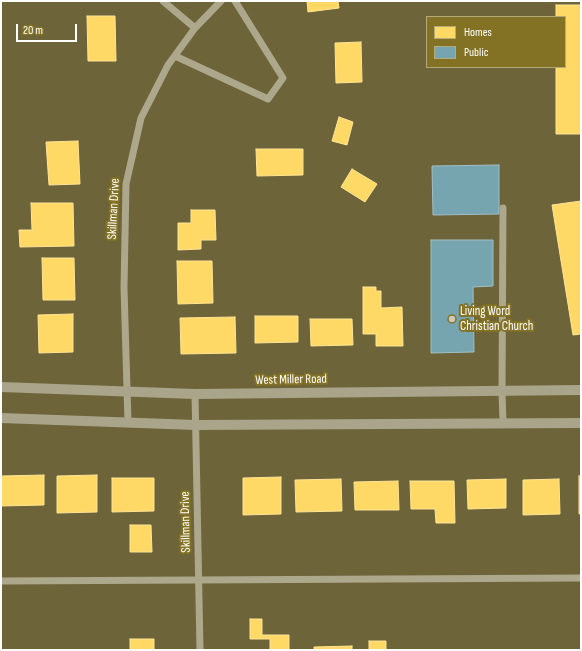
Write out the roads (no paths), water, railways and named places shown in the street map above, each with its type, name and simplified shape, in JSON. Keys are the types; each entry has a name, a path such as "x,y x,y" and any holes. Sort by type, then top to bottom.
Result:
{"main road":[{"name":"West Miller Road","path":"1,387 195,394 581,390"},
{"path":"1,418 196,425 581,423"}],"street":[{"path":"163,1 195,28"},
{"name":"Skillman Drive","path":"128,422 124,288 126,184 141,118 168,65 195,28 222,1"},
{"path":"175,56 268,99 283,78 234,1"},
{"path":"502,208 503,423"},
{"name":"Skillman Drive","path":"195,394 200,650"},
{"path":"1,581 581,578"}],"place":[{"name":"Living Word Christian Church","path":"452,319"}]}
